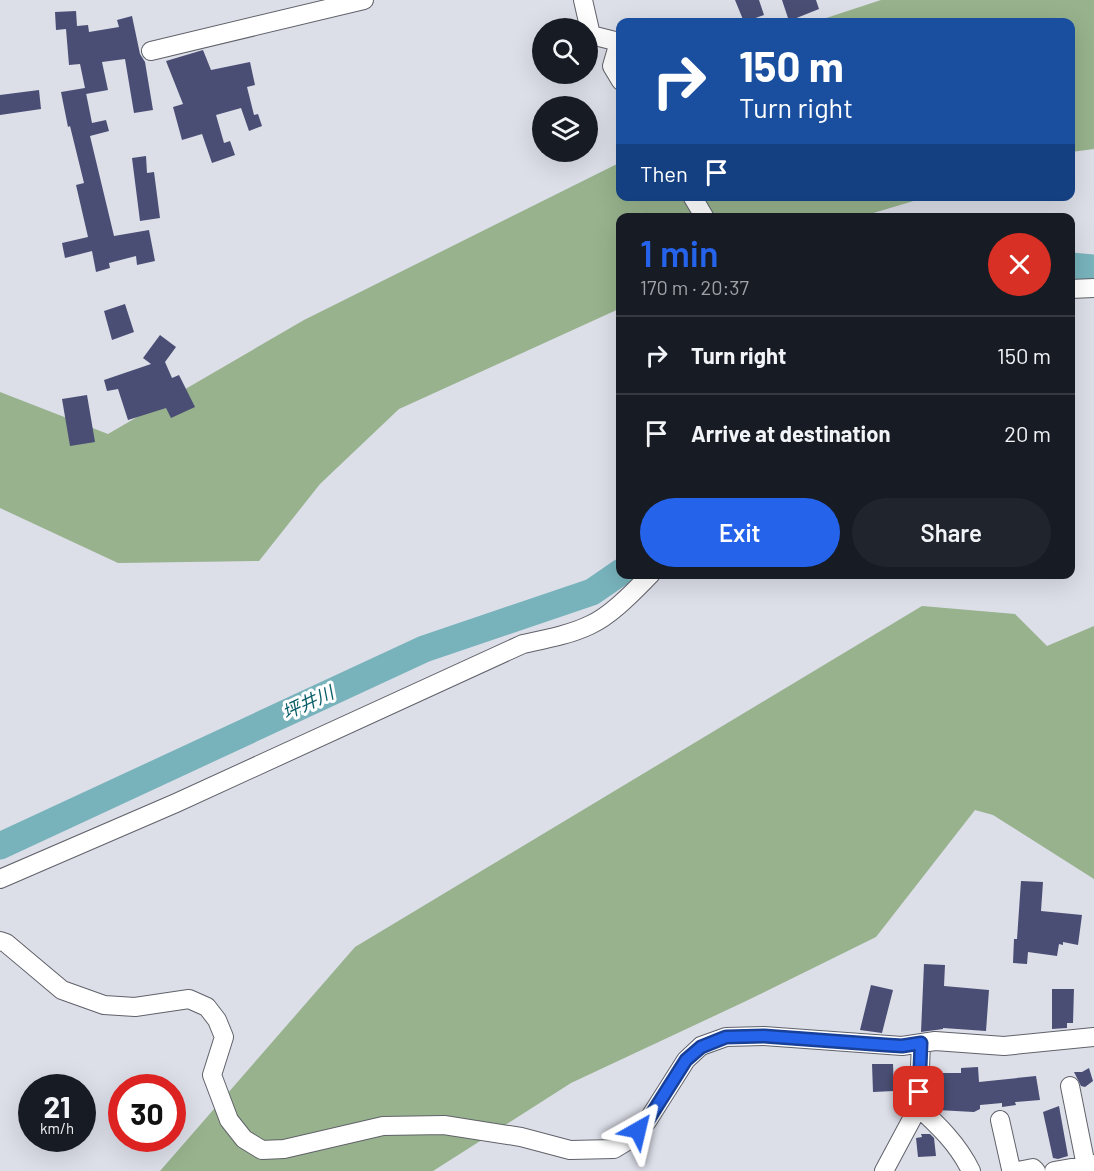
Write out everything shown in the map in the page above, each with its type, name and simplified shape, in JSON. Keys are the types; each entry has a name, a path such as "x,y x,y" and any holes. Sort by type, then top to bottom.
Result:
{"street":[{"path":"151,51 364,0"},
{"path":"584,0 591,35 616,41"},
{"path":"616,54 612,66 616,73"},
{"path":"1075,289 1094,288"},
{"path":"0,879 176,803 523,644 557,637 592,624 620,603 646,579"},
{"path":"2,944 63,990 104,1005 135,1007 189,999 207,1007 217,1020 224,1037 212,1075 229,1120 244,1139 262,1150 284,1149 384,1126 444,1125 521,1137 570,1150 614,1149 629,1140 648,1120 686,1060 701,1047 726,1037 764,1036 894,1045 935,1041 1004,1046 1094,1037"},
{"path":"884,1171 914,1115 919,1092 921,1043"},
{"path":"1054,1171 1090,1165 1070,1086"},
{"path":"916,1105 952,1140 971,1171"},
{"path":"1000,1120 1011,1169 1016,1171 1033,1168 1036,1171"}],"green space":[{"path":"881,0 1094,0 1094,149 1075,151 1075,18 826,18"},
{"path":"616,164 616,201 914,201 873,213 616,213 616,310 399,409 320,484 259,561 118,563 0,508 0,392 108,434 304,320"},
{"path":"922,606 1015,614 1047,646 1094,626 1094,879 993,815 975,810 876,937 571,1083 433,1171 160,1171 177,1152 186,1152 186,1141 355,947"}],"building":[{"path":"735,0 759,0 764,15 742,18"},
{"path":"782,0 816,0 819,9 796,18 788,18"},
{"path":"76,11 77,26 88,25 89,32 119,27 117,20 132,16 140,54 145,62 153,110 134,113 125,59 102,62 108,90 86,94 92,123 106,120 109,131 90,136 114,236 149,230 155,261 137,265 136,256 109,263 110,268 96,272 92,251 65,258 62,243 88,237 76,185 84,183 61,92 85,88 80,64 69,65 66,29 56,30 55,12"},
{"path":"203,50 211,70 250,62 255,85 247,87 254,115 258,114 262,126 249,131 241,108 216,115 224,143 230,141 235,155 212,163 202,134 182,140 173,107 183,104 166,61"},
{"path":"39,90 41,109 0,115 0,95"},
{"path":"146,156 147,173 154,172 160,218 140,221 132,158"},
{"path":"125,304 134,332 112,340 104,311"},
{"path":"160,335 176,347 165,362 172,378 179,375 195,407 171,418 166,408 128,420 118,389 107,391 104,380 151,364 143,358"},
{"path":"87,395 95,442 70,446 62,399"},
{"path":"1021,881 1043,882 1041,911 1082,915 1078,945 1063,942 1063,945 1059,944 1057,956 1028,952 1027,964 1013,963"},
{"path":"924,964 945,965 944,986 989,990 986,1031 943,1028 921,1032"},
{"path":"871,985 893,990 882,1033 860,1030"},
{"path":"1052,989 1074,989 1073,1023 1067,1023 1067,1028 1052,1029"},
{"path":"872,1064 893,1064 894,1091 873,1092"},
{"path":"978,1067 979,1082 1036,1076 1040,1100 1015,1102 1016,1105 1002,1107 1002,1103 980,1105 980,1109 974,1112 937,1110 931,1104 932,1078 939,1078 939,1073 961,1073 961,1068"},
{"path":"1089,1068 1093,1081 1085,1087 1081,1086 1074,1072 1082,1072"},
{"path":"1059,1106 1068,1156 1058,1159 1053,1158 1043,1112"},
{"path":"921,1134 930,1134 934,1138 936,1156 918,1157 916,1138 922,1137"}],"waterway":[{"name":"坪井川","path":"1075,266 1094,268"},
{"name":"坪井川","path":"0,846 424,649 592,592 616,575"}],"route":[{"path":"638,1130 648,1120 686,1060 701,1047 726,1037 764,1036 902,1046 921,1043 919,1092"}]}
